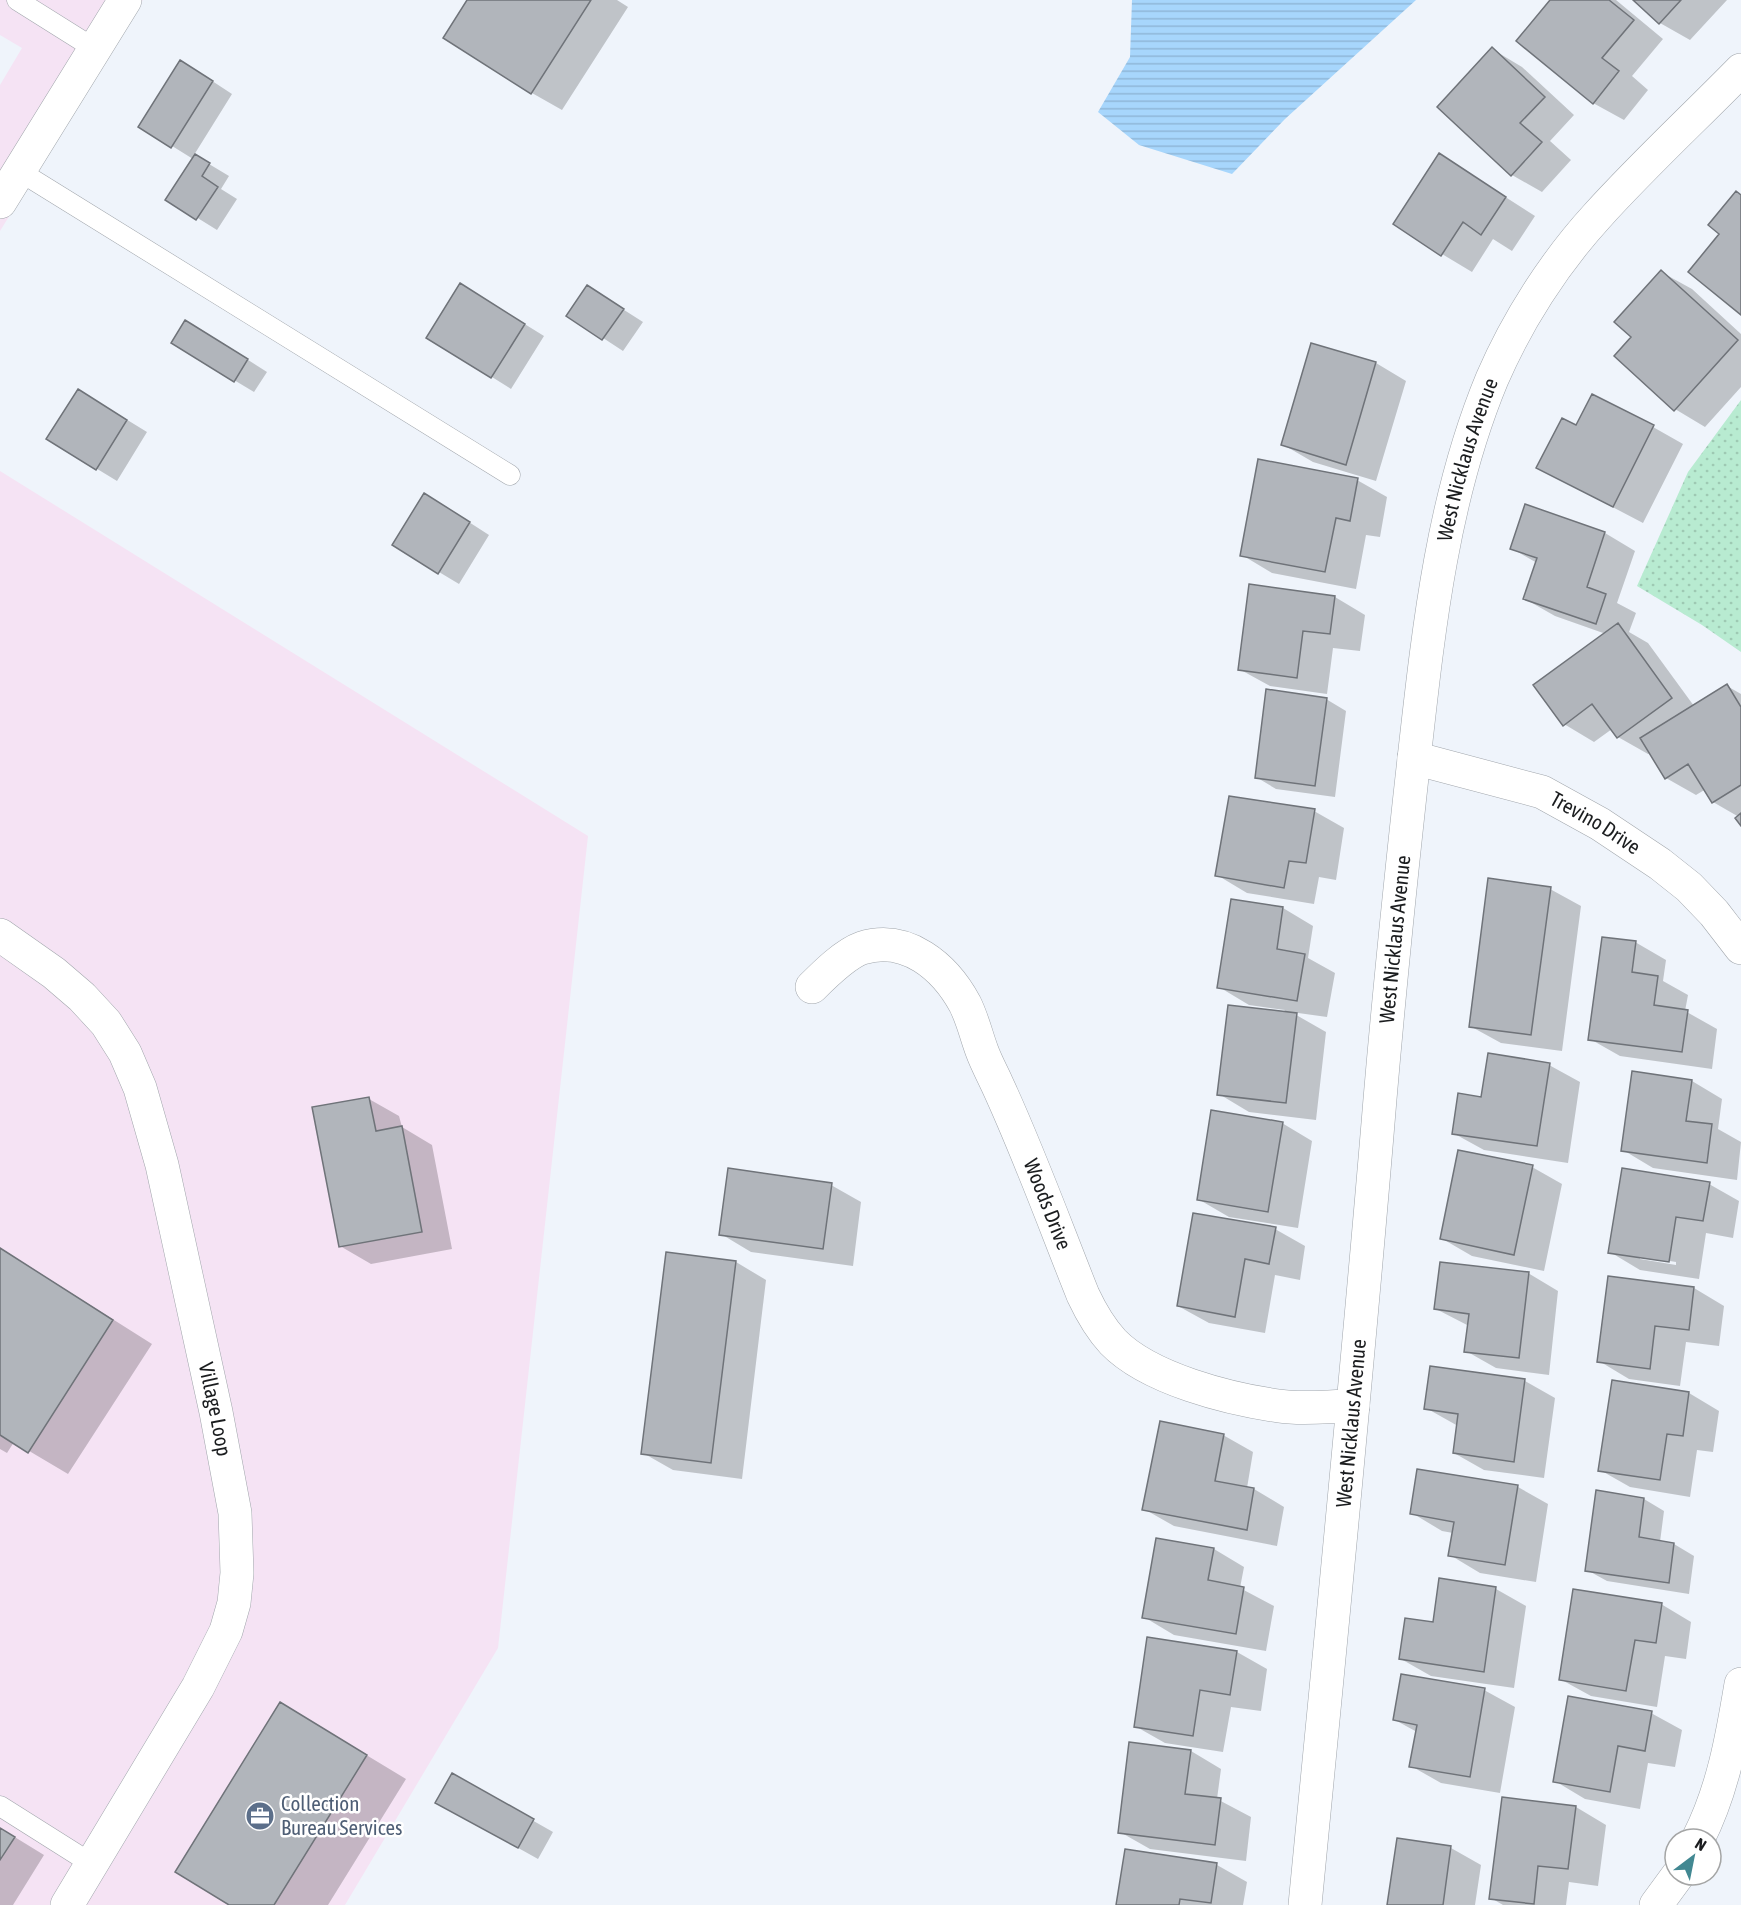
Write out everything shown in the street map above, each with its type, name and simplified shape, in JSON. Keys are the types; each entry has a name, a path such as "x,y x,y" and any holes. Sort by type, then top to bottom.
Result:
{"street":[{"path":"0,202 125,0"},
{"name":"West Nicklaus Avenue","path":"1305,1905 1353,1406 1390,976 1425,665 1445,533 1466,450 1493,378 1520,322 1555,269 1595,218 1741,70"},
{"name":"Trevino Drive","path":"1414,758 1542,792 1600,824 1660,864 1689,887 1714,913 1741,948"},
{"name":"Village Loop","path":"0,935 54,972 106,1023 125,1053 140,1088 162,1165 216,1412 235,1513 237,1573 234,1603 226,1631 198,1687 67,1905"},
{"name":"Woods Drive","path":"812,987 828,971 860,949 878,945 895,945 911,950 925,958 949,980 976,1028 982,1051 1013,1118 1083,1295 1096,1321 1107,1335 1133,1358 1169,1377 1225,1395 1281,1407 1353,1406"},
{"path":"1703,1827 1718,1793 1728,1757 1741,1684"},
{"path":"1656,1905 1669,1887"}],"lane":[{"path":"17,0 95,49"},
{"path":"19,171 510,475"},
{"path":"0,1806 92,1864"}],"shaded area":[{"path":"0,0 143,0 0,231 0,85 22,48 0,35"},
{"path":"0,471 588,836 498,1648 345,1905 0,1905"}],"green space":[{"path":"1741,400 1741,652 1702,625 1637,586 1688,472"}],"water":[{"path":"1132,0 1416,0 1285,119 1232,174 1139,145 1098,112 1130,57"}],"building":[{"path":"467,0 591,0 531,94 443,38"},
{"path":"1550,0 1609,0 1634,20 1602,58 1619,71 1593,104 1516,41"},
{"path":"1633,0 1681,0 1659,24"},
{"path":"1492,47 1545,97 1520,123 1542,142 1511,176 1437,107"},
{"path":"180,60 213,81 171,148 138,127"},
{"path":"1439,153 1506,197 1481,235 1463,222 1441,256 1393,224"},
{"path":"195,154 210,163 202,176 218,187 196,220 165,200"},
{"path":"1736,191 1741,195 1741,315 1688,272 1719,234 1708,225"},
{"path":"1661,270 1738,340 1674,411 1614,356 1631,337 1614,322"},
{"path":"460,283 525,324 491,378 426,338"},
{"path":"587,285 624,309 602,340 566,316"},
{"path":"185,320 248,359 234,382 171,343"},
{"path":"1311,343 1376,362 1346,465 1281,445"},
{"path":"78,389 127,420 96,470 46,439"},
{"path":"1592,394 1654,425 1613,507 1536,468 1562,418 1576,425"},
{"path":"1258,459 1358,478 1350,521 1336,518 1325,572 1240,556"},
{"path":"424,493 470,522 438,574 392,545"},
{"path":"1525,504 1605,532 1587,587 1606,594 1596,624 1523,599 1537,558 1510,549"},
{"path":"1249,584 1335,596 1330,634 1303,631 1297,678 1238,670"},
{"path":"1618,623 1672,698 1617,738 1592,704 1563,726 1533,685"},
{"path":"1727,684 1741,707 1741,785 1712,803 1688,764 1665,779 1640,738"},
{"path":"1266,689 1327,698 1315,786 1255,778"},
{"path":"1229,796 1315,809 1306,863 1289,861 1284,888 1215,876"},
{"path":"1741,813 1741,826 1735,818"},
{"path":"1488,878 1551,887 1531,1035 1469,1027"},
{"path":"1231,899 1283,907 1277,949 1305,954 1297,1001 1217,988"},
{"path":"1602,937 1636,941 1632,972 1658,976 1654,1005 1688,1010 1682,1052 1588,1040"},
{"path":"1228,1005 1297,1013 1286,1103 1217,1095"},
{"path":"1488,1053 1550,1063 1537,1146 1452,1134 1458,1093 1481,1097"},
{"path":"1632,1071 1692,1080 1686,1121 1712,1124 1707,1163 1621,1151"},
{"path":"369,1097 376,1131 402,1126 422,1232 339,1247 312,1107"},
{"path":"1211,1110 1283,1122 1268,1212 1197,1200"},
{"path":"1458,1150 1533,1165 1514,1255 1440,1239"},
{"path":"728,1168 832,1183 823,1249 719,1235"},
{"path":"1622,1168 1710,1182 1703,1221 1676,1217 1669,1262 1608,1253"},
{"path":"1193,1213 1276,1227 1269,1264 1245,1259 1235,1317 1177,1306"},
{"path":"0,1248 113,1320 28,1453 0,1435"},
{"path":"666,1252 736,1261 711,1463 641,1454"},
{"path":"1440,1262 1529,1272 1519,1358 1464,1352 1469,1314 1434,1309"},
{"path":"1608,1276 1694,1287 1689,1330 1655,1326 1650,1369 1597,1362"},
{"path":"1430,1366 1525,1379 1514,1462 1453,1453 1458,1414 1424,1409"},
{"path":"1612,1380 1689,1392 1683,1436 1667,1434 1660,1480 1598,1471"},
{"path":"1160,1421 1224,1434 1215,1481 1254,1488 1247,1530 1142,1510"},
{"path":"1417,1469 1518,1485 1505,1565 1448,1556 1454,1522 1410,1514"},
{"path":"1596,1490 1644,1498 1639,1537 1674,1543 1669,1583 1585,1571"},
{"path":"1156,1538 1214,1548 1208,1580 1244,1587 1236,1634 1142,1618"},
{"path":"1439,1578 1496,1587 1484,1672 1399,1659 1405,1618 1433,1622"},
{"path":"1573,1589 1662,1603 1656,1643 1635,1640 1626,1691 1559,1680"},
{"path":"1147,1637 1237,1651 1230,1695 1200,1690 1193,1736 1134,1727"},
{"path":"1401,1674 1485,1688 1470,1777 1409,1767 1417,1725 1393,1720"},
{"path":"1568,1696 1652,1711 1645,1751 1618,1746 1610,1792 1553,1782"},
{"path":"280,1702 367,1755 274,1905 229,1905 175,1872"},
{"path":"1129,1742 1191,1750 1185,1794 1221,1798 1215,1845 1118,1833"},
{"path":"452,1773 534,1819 518,1848 435,1803"},
{"path":"1502,1797 1576,1806 1568,1869 1538,1866 1534,1904 1489,1899"},
{"path":"0,1828 15,1837 0,1860"},
{"path":"1397,1838 1451,1846 1443,1905 1387,1905"},
{"path":"1125,1849 1217,1863 1211,1903 1180,1899 1179,1905 1116,1905"}],"place":[{"name":"Collection Bureau Services","path":"260,1816"}]}
